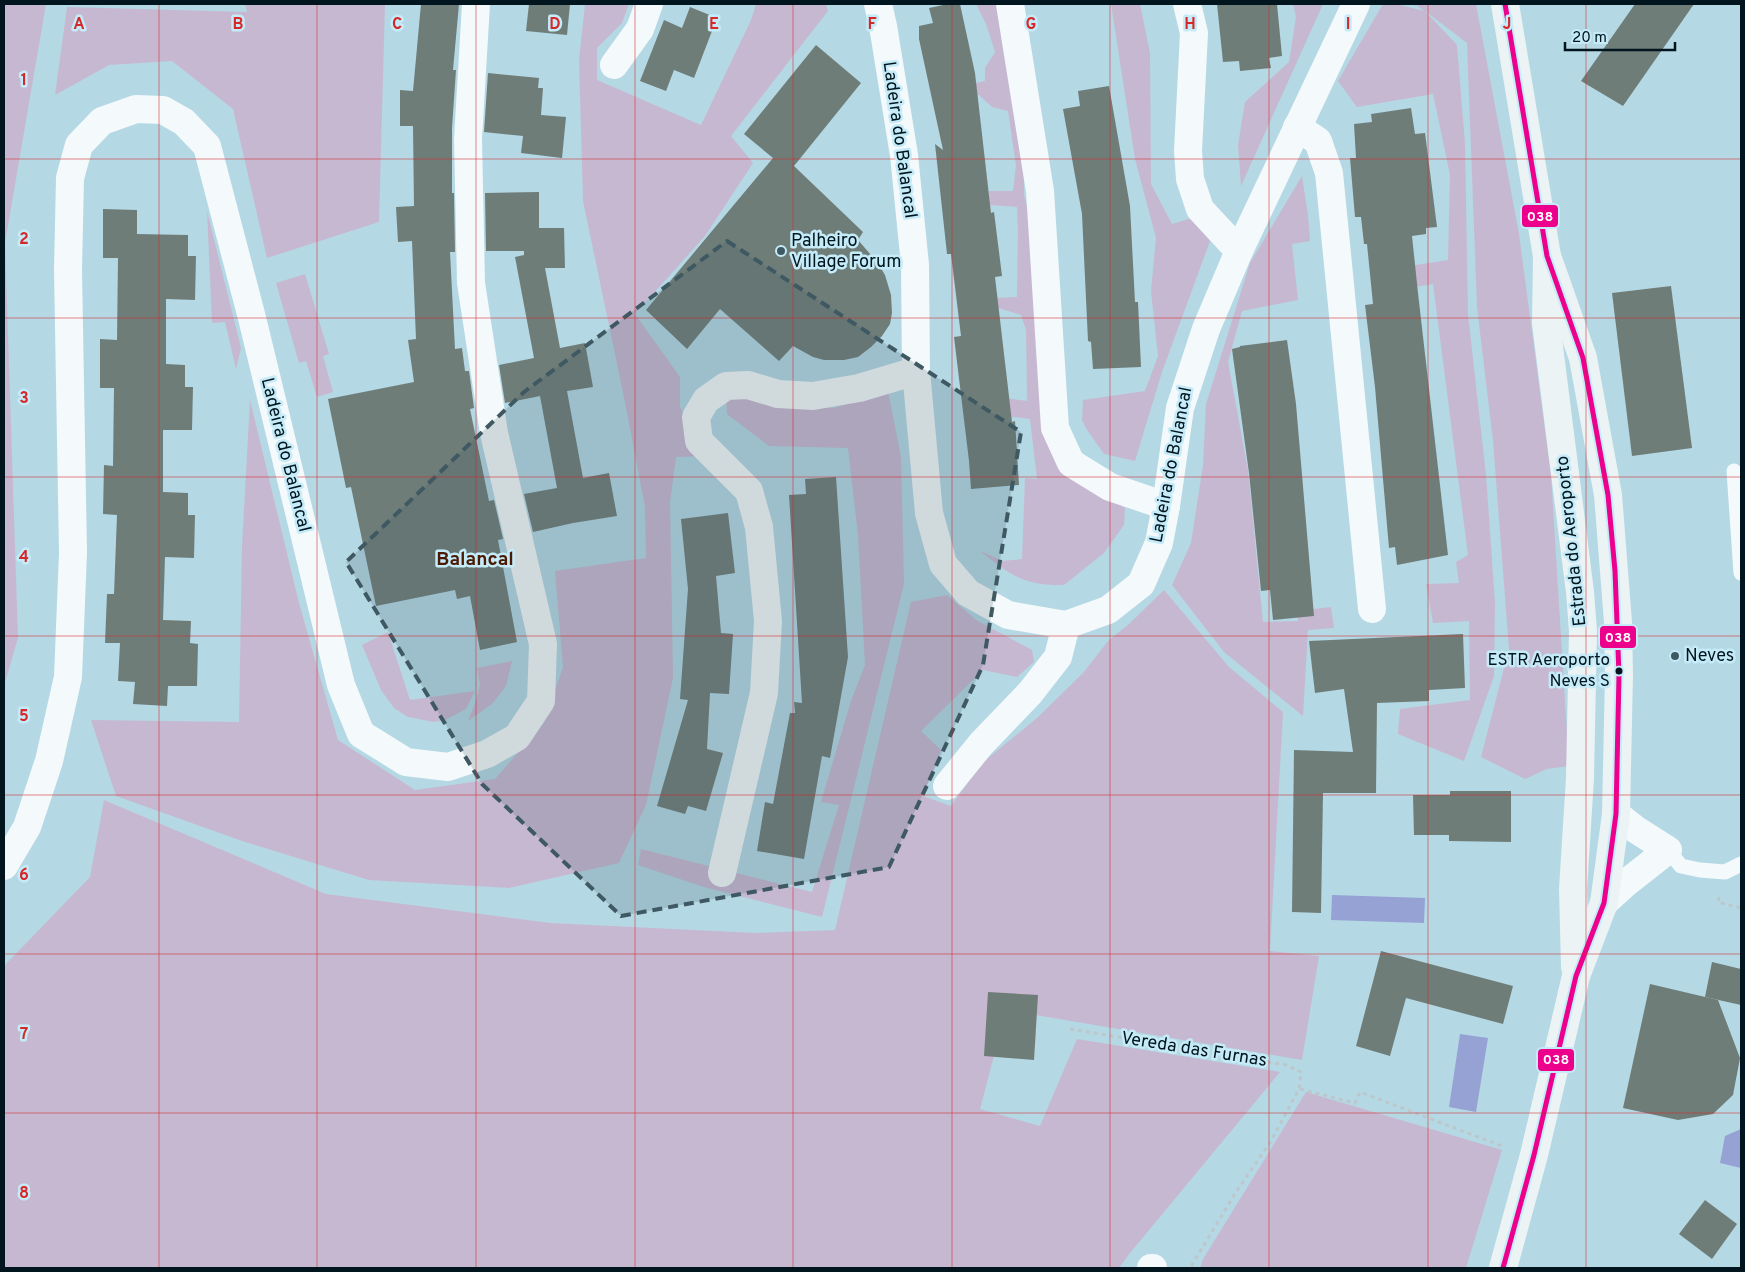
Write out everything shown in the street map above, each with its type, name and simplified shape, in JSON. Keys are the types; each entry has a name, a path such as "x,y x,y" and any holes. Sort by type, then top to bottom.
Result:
{"main road":[{"name":"Estrada do Aeroporto","path":"1503,1268 1534,1156 1576,976 1604,903 1616,814 1619,676 1615,571 1608,495 1583,358 1547,256 1505,4"},
{"name":"Estrada do Aeroporto","path":"1547,256 1546,323 1580,592 1583,631 1580,778 1573,889 1576,976"},
{"path":"1583,631 1601,774 1616,814"}],"street":[{"name":"Ladeira do Balancal","path":"4,866 27,827 49,761 68,677 73,553 68,270 70,178 79,144 102,121 136,109 163,110 184,122 207,146 341,685 361,734 406,762 448,766 487,754 517,737 541,701 542,644 494,433 471,283 468,138 476,4"},
{"path":"614,65 640,29 649,4"},
{"name":"Ladeira do Balancal","path":"878,4 904,155 915,265 916,371 929,513 943,564 968,593 1008,615 1066,625 1108,610 1141,584 1159,543 1180,408 1206,329 1297,126 1356,4"},
{"path":"1010,4 1040,191 1055,428 1071,462 1110,487 1166,506"},
{"path":"1187,4 1194,33 1188,151 1190,179 1200,209 1240,251"},
{"path":"1297,126 1318,141 1329,172 1372,609"},
{"path":"722,873 764,693 768,621 759,526 749,491 699,441 696,417 706,400 726,386 748,385 778,394 813,396 859,388 916,371"},
{"path":"947,786 981,744 1030,693 1058,657 1066,625"},
{"path":"1604,903 1668,850 1635,829 1616,814"}],"lane":[{"path":"1734,471 1741,573"},
{"path":"1668,850 1681,866 1700,870 1725,872 1741,864"}],"path":[{"path":"1718,902 1741,908"},
{"name":"Vereda das Furnas","path":"1070,1030 1286,1065 1301,1072 1299,1089"},
{"path":"1190,1268 1236,1192 1271,1140 1299,1089 1355,1103 1360,1092 1511,1149"}],"highlighted area":[{"path":"727,241 1021,432 983,665 889,867 621,916 482,784 346,562 524,392"}],"shaded area":[{"path":"4,4 46,4 5,243 18,638 4,686"},
{"path":"245,4 385,4 379,222 267,258 233,109 172,61 109,65 55,95 67,7 247,12"},
{"path":"585,4 629,4 622,23 597,48 597,80 701,125 751,20 756,4 826,4 828,11 731,136 753,163 705,236 635,314 680,377 680,407 704,456 676,457 670,502 673,678 646,805 619,863 509,888 369,880 245,842 116,796 91,720 239,722 242,546 250,400 299,603 338,740 415,790 495,779 544,723 563,667 555,571 646,558 645,507 583,201 579,60"},
{"path":"976,4 1005,4 1024,145 1024,195 1041,260 1045,417 1112,499 1125,508 1124,525 1104,553 1064,585 1042,584 1021,579 980,551 1003,561 1022,559 1025,478 1037,479 1030,419 997,415 998,397 1027,401 1026,330 1021,315 995,307 994,298 1017,297 1017,207 990,205 989,191 1013,191 1016,165 1008,111 992,107 979,95 961,96 963,86 985,81 985,68 995,52 986,24"},
{"path":"1111,4 1140,4 1150,53 1151,184 1172,224 1195,217 1210,241 1162,372 1135,461 1104,454 1082,420 1083,400 1145,391 1158,356 1151,291 1156,238 1135,159"},
{"path":"1293,4 1323,4 1241,186 1238,145 1245,102 1289,62 1296,17"},
{"path":"1383,4 1396,4 1424,11 1415,4 1476,4 1519,234 1551,475 1569,766 1547,769 1525,779 1481,757 1509,649 1493,441 1477,307 1467,43 1425,11 1457,45 1465,143 1468,314 1486,475 1495,603 1494,676 1464,761 1398,734 1400,709 1470,700 1469,621 1433,623 1426,584 1459,583 1456,562 1468,555 1433,284 1402,289 1397,268 1448,260 1450,175 1433,94 1357,107 1338,81"},
{"path":"1302,176 1310,241 1292,244 1298,300 1242,311 1228,362 1248,470 1263,622 1298,621 1298,611 1331,607 1334,628 1308,630 1303,716 1224,652 1172,585 1191,543 1203,465 1206,404 1250,263"},
{"path":"207,211 241,348 236,369 225,322 212,323"},
{"path":"305,274 329,354 323,356 333,392 317,397 306,361 299,363 276,283"},
{"path":"888,391 901,457 904,584 822,917 704,887 638,865 641,849 812,892 839,805 821,802 851,701 865,665 858,535 848,448 769,446 727,414 726,395 771,404 834,408"},
{"path":"1164,590 1229,667 1283,712 1270,951 1319,956 1302,1060 1006,1010 980,1109 1040,1126 1077,1039 1280,1072 1119,1268 4,1268 4,966 90,877 104,800 326,894 550,923 756,933 835,930 911,602 947,595 976,620 1032,650 1034,662 1017,677 983,670 921,731 941,750 923,796 951,806 982,763 1037,718 1083,673 1108,641 1129,624"},
{"path":"388,632 410,700 475,691 466,709 445,720 434,722 408,717 394,708 381,690 362,645"},
{"path":"512,661 506,686 492,704 468,721 480,685 477,668"},
{"path":"1306,1092 1502,1150 1466,1268 1200,1268 1203,1259"}],"water":[{"path":"1332,895 1425,898 1424,923 1331,920"},
{"path":"1460,1034 1488,1038 1476,1112 1449,1107"},
{"path":"1741,1129 1741,1168 1720,1163 1725,1136"}],"building":[{"path":"421,4 459,4 453,70 456,70 452,128 452,193 454,193 455,252 450,252 455,349 462,348 465,371 469,371 474,408 470,409 489,501 494,500 503,539 498,540 517,642 480,650 470,596 457,599 455,590 376,606 351,487 346,488 328,399 414,382 408,340 416,339 412,241 398,242 396,207 414,206 413,126 400,126 400,90 413,91"},
{"path":"529,4 570,4 567,35 526,31"},
{"path":"948,4 960,4 975,73 991,213 994,212 1002,276 995,277 1012,422 1015,421 1019,485 971,489 954,337 961,336 951,254 947,254 935,144 943,150 919,39 919,26 933,23 929,8"},
{"path":"1217,4 1277,4 1282,56 1269,58 1271,68 1240,71 1239,61 1223,62"},
{"path":"1635,4 1694,4 1623,106 1581,81"},
{"path":"690,7 717,18 694,78 674,70 666,91 640,81 664,20 682,28"},
{"name":"Palheiro Village Forum","path":"816,45 861,83 794,166 863,232 858,240 877,262 885,275 891,295 892,313 890,324 882,336 858,357 844,360 824,360 813,357 793,346 779,361 720,309 687,349 646,310 773,158 744,134"},
{"path":"488,73 539,78 538,88 543,88 541,115 566,117 562,158 521,153 523,136 484,132"},
{"path":"1109,86 1130,206 1135,302 1138,302 1141,367 1093,369 1091,342 1088,341 1082,214 1063,109 1080,106 1078,91"},
{"path":"1411,108 1415,134 1425,133 1437,227 1426,228 1426,234 1412,236 1448,555 1397,565 1395,547 1389,548 1375,387 1365,305 1373,304 1367,244 1364,244 1361,217 1355,217 1350,158 1356,158 1354,124 1372,122 1371,114"},
{"path":"539,192 539,228 564,228 565,268 545,268 560,348 585,343 593,387 567,391 583,478 609,473 617,516 533,532 524,494 557,488 540,396 505,403 499,365 534,358 515,257 524,255 524,251 486,251 485,193"},
{"path":"103,209 137,210 137,234 188,235 188,256 196,256 195,300 166,299 166,364 185,365 185,387 193,387 192,430 163,430 163,492 188,493 188,515 195,515 194,558 165,557 163,620 191,621 190,643 198,644 197,686 168,686 167,706 133,704 135,682 118,681 120,643 105,643 107,594 114,594 117,515 103,514 104,465 113,466 114,388 100,388 100,339 117,340 118,258 103,258"},
{"path":"1671,286 1692,448 1632,456 1612,293"},
{"path":"1287,340 1296,404 1314,616 1273,620 1270,590 1261,591 1249,473 1232,349 1240,346"},
{"path":"836,477 848,657 830,758 822,756 804,859 757,851 765,802 773,804 790,713 795,713 794,702 802,703 789,495 806,494 805,479"},
{"path":"728,513 735,573 716,576 721,633 733,634 729,694 710,693 707,749 723,753 706,811 688,806 685,814 657,806 688,700 680,699 688,589 681,519"},
{"path":"1463,634 1465,688 1429,690 1429,701 1377,703 1376,793 1323,793 1321,913 1292,912 1294,750 1353,752 1344,689 1315,693 1309,641"},
{"path":"1450,791 1511,791 1511,842 1449,841 1449,835 1414,835 1413,795 1450,795"},
{"path":"1381,951 1513,986 1503,1024 1406,998 1390,1056 1356,1046"},
{"path":"1712,962 1741,969 1741,1005 1705,997"},
{"path":"1650,984 1718,1000 1740,1058 1733,1095 1713,1114 1678,1120 1623,1108"},
{"path":"988,992 1038,995 1034,1060 984,1056"},
{"path":"1705,1200 1737,1224 1712,1259 1679,1234"}],"transit line":[{"name":"038","path":"1503,1268 1534,1155 1576,976 1604,903 1616,814 1619,675 1615,571 1608,495 1583,358 1547,256 1505,4"}],"place":[{"name":"Palheiro Village Forum","path":"781,251"},
{"name":"Neves","path":"1675,656"},
{"name":"ESTR Aeroporto Neves S","path":"1619,671"}],"district":[{"name":"Balancal","path":"475,560"}]}
